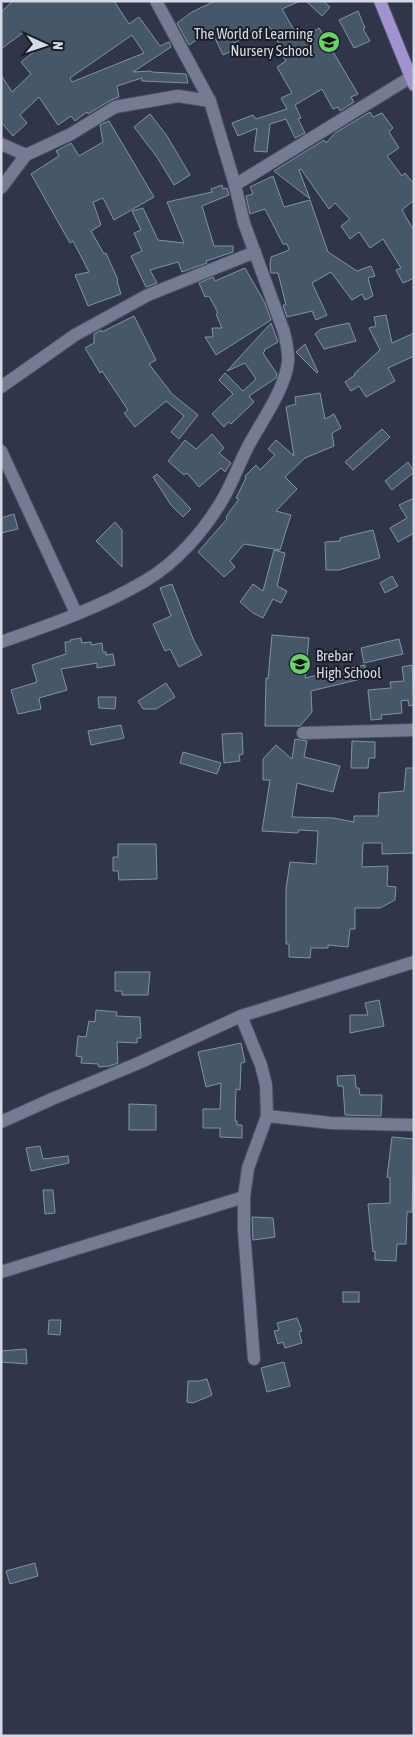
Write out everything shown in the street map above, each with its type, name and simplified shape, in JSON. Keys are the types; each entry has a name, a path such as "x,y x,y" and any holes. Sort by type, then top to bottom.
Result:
{"main road":[{"path":"380,1 412,81"}],"street":[{"path":"1,642 76,613 146,581 168,564 188,545 221,502 247,448 275,399 286,373 288,361 284,332 244,223 235,185 210,101 156,1"},
{"path":"235,185 412,81"},
{"path":"1,188 26,155 71,134 115,107 178,96 210,101"},
{"path":"1,144 26,155"},
{"path":"1,387 76,335 148,295 254,252"},
{"path":"1,451 76,613"},
{"path":"303,733 414,730"},
{"path":"1,1122 127,1068 241,1016 414,962"},
{"path":"241,1016 261,1065 266,1085 267,1116 248,1168 244,1197 244,1231 254,1359"},
{"path":"267,1116 331,1123 414,1125"},
{"path":"1,1272 244,1197"}],"building":[{"path":"13,1 114,1 129,24 139,17 160,46 169,42 171,47 133,72 151,71 186,74 188,83 142,81 142,78 117,86 119,97 88,114 87,112 75,121 71,116 58,125 39,97 20,115 27,123 13,136 1,122 1,75 12,92 31,74 21,62 35,51 24,32 1,49 1,12","holes":["132,35 144,53 72,82 70,78"]},
{"path":"215,1 300,1 282,9 301,39 319,28 358,94 351,97 354,102 340,111 338,107 333,109 322,89 295,105 301,118 298,119 305,133 295,138 286,119 270,124 267,152 254,151 257,128 238,136 232,123 253,115 256,119 287,109 281,98 292,93 277,67 286,61 270,27 231,44 234,50 223,55 212,32 189,45 177,23 192,12"},
{"path":"306,1 323,1 330,7 322,16"},
{"path":"358,11 365,28 363,29 370,41 354,48 339,20"},
{"path":"370,112 373,117 382,113 393,128 389,132 399,148 387,156 402,176 405,173 414,184 414,200 402,210 414,231 414,278 403,283 396,270 401,268 383,239 370,248 359,232 350,239 341,226 350,219 335,203 329,209 301,169 299,170 310,199 274,171 324,140 326,143 335,133"},
{"path":"150,114 167,136 190,175 174,185 157,157 134,127"},
{"path":"109,121 154,197 114,220 103,198 93,202 101,225 91,231 104,254 106,253 118,280 121,294 88,306 75,275 89,272 73,241 70,243 31,174 59,156 56,151 71,143 79,156 103,142 100,125"},
{"path":"273,176 284,207 310,200 328,252 357,271 371,266 375,276 368,278 373,296 365,300 362,294 352,300 331,272 312,283 327,315 316,320 312,311 287,317 283,305 286,305 278,273 271,273 270,265 271,257 289,249 287,244 283,244 265,209 250,214 246,196 253,194 250,187"},
{"path":"222,185 223,189 227,188 229,195 202,206 214,246 233,246 233,252 182,272 178,262 150,270 157,283 146,287 131,256 142,251 134,233 141,230 132,211 143,208 158,240 184,243 167,202 212,192 211,189"},
{"path":"245,268 265,303 271,320 216,355 205,337 213,337 212,328 222,328 216,314 218,313 209,296 205,297 199,283 213,277 215,281"},
{"path":"386,315 392,343 414,333 414,356 388,368 395,381 366,397 359,386 351,391 345,382 355,375 380,350 369,328 376,326 374,317"},
{"path":"134,316 156,360 149,364 172,394 198,415 179,439 171,432 184,416 166,401 135,427 124,413 128,410 102,371 100,373 85,348 94,343 94,334"},
{"path":"271,323 278,342 264,350 263,353 277,374 276,378 249,396 254,402 231,424 228,422 224,427 212,414 233,394 219,380 225,373 243,391 256,379 245,363 227,371"},
{"path":"349,323 356,341 324,349 315,334 321,329"},
{"path":"305,344 318,372 317,373 296,352"},
{"path":"320,393 325,419 334,414 341,428 332,433 334,446 305,458 285,477 297,489 276,511 291,515 280,550 244,544 230,561 235,567 224,577 198,552 227,519 228,514 239,499 236,498 246,478 245,476 256,465 260,470 275,455 268,449 276,440 294,456 286,407 296,404 295,397"},
{"path":"382,429 390,437 353,470 345,462"},
{"path":"212,434 224,448 219,453 231,463 225,472 221,468 199,487 187,473 184,475 168,461 185,440 196,449"},
{"path":"408,462 414,472 392,490 385,481"},
{"path":"157,474 191,509 183,517 171,505 153,477"},
{"path":"414,498 414,533 398,542 390,528 407,518 399,505"},
{"path":"14,514 18,529 1,533 1,518"},
{"path":"115,522 122,530 122,567 96,541"},
{"path":"373,530 380,558 339,570 326,570 325,542 340,541 340,538"},
{"path":"274,550 285,553 277,586 287,591 281,603 273,599 263,618 253,613 240,602 253,584 263,591"},
{"path":"392,576 398,586 385,593 380,583"},
{"path":"172,584 194,641 202,655 179,667 170,649 165,651 153,624 171,616 160,588"},
{"path":"272,635 309,638 305,678 365,665 365,678 311,691 312,712 300,726 265,726 266,678 268,679"},
{"path":"81,638 82,643 91,642 91,645 102,643 103,652 106,652 106,655 113,654 115,665 97,668 97,663 61,669 67,690 39,698 41,709 18,714 11,690 37,682 32,665 66,654 65,642"},
{"path":"399,639 403,654 364,663 361,648"},
{"path":"412,665 414,705 409,706 408,700 401,701 402,713 381,715 382,719 371,720 368,690 391,688 390,682 404,681 402,667"},
{"path":"166,683 175,697 156,709 143,709 138,701"},
{"path":"98,697 116,697 115,709 99,708"},
{"path":"121,725 124,738 91,745 88,731"},
{"path":"242,733 243,754 239,755 240,761 224,763 222,734"},
{"path":"295,739 307,741 304,757 340,766 333,792 297,783 292,817 333,818 354,822 354,816 378,816 379,793 404,791 406,768 414,768 414,853 382,854 382,843 363,843 362,867 388,866 387,886 396,887 395,900 380,908 355,908 355,929 350,929 348,947 328,945 328,948 311,948 310,958 289,957 289,944 286,944 286,889 290,862 316,864 318,831 299,830 298,833 262,831 270,780 263,780 263,759 276,745 292,759"},
{"path":"352,741 375,742 375,758 369,758 368,768 351,768"},
{"path":"183,752 221,763 217,774 180,763"},
{"path":"118,844 156,844 157,879 119,880 118,871 113,871 113,857 118,857"},
{"path":"115,972 150,972 148,995 122,995 122,991 115,991"},
{"path":"379,1000 384,1026 350,1033 350,1015 368,1015 365,1003"},
{"path":"96,1010 117,1012 116,1016 140,1017 141,1038 137,1038 137,1043 117,1042 118,1063 110,1066 99,1067 98,1064 81,1063 82,1057 76,1056 78,1036 86,1037 89,1021 95,1022"},
{"path":"241,1043 245,1062 241,1063 240,1090 236,1089 235,1121 237,1121 237,1125 242,1125 242,1138 220,1137 220,1128 203,1128 203,1109 220,1109 221,1083 206,1087 198,1052"},
{"path":"355,1075 356,1088 359,1088 360,1095 382,1095 381,1116 345,1115 343,1086 338,1086 337,1076"},
{"path":"129,1104 156,1105 156,1130 129,1130"},
{"path":"392,1137 414,1139 412,1212 407,1212 406,1244 397,1244 396,1261 375,1260 368,1204 390,1203 390,1178 387,1177"},
{"path":"40,1146 43,1159 68,1156 69,1163 31,1171 26,1148"},
{"path":"43,1190 53,1190 55,1213 45,1214"},
{"path":"252,1217 273,1218 275,1237 253,1240"},
{"path":"343,1292 359,1292 359,1302 343,1302"},
{"path":"297,1318 302,1331 299,1332 302,1343 285,1348 283,1342 278,1344 274,1331 279,1330 277,1323"},
{"path":"49,1320 61,1320 60,1335 48,1334"},
{"path":"26,1349 27,1364 1,1362 1,1351"},
{"path":"284,1362 290,1386 267,1392 261,1368"},
{"path":"207,1379 212,1395 193,1403 187,1402 188,1381"},
{"path":"35,1563 38,1576 10,1584 6,1571"}],"place":[{"name":"The World of Learning Nursery School","path":"329,42"},
{"name":"Brebar High School","path":"300,664"}]}
